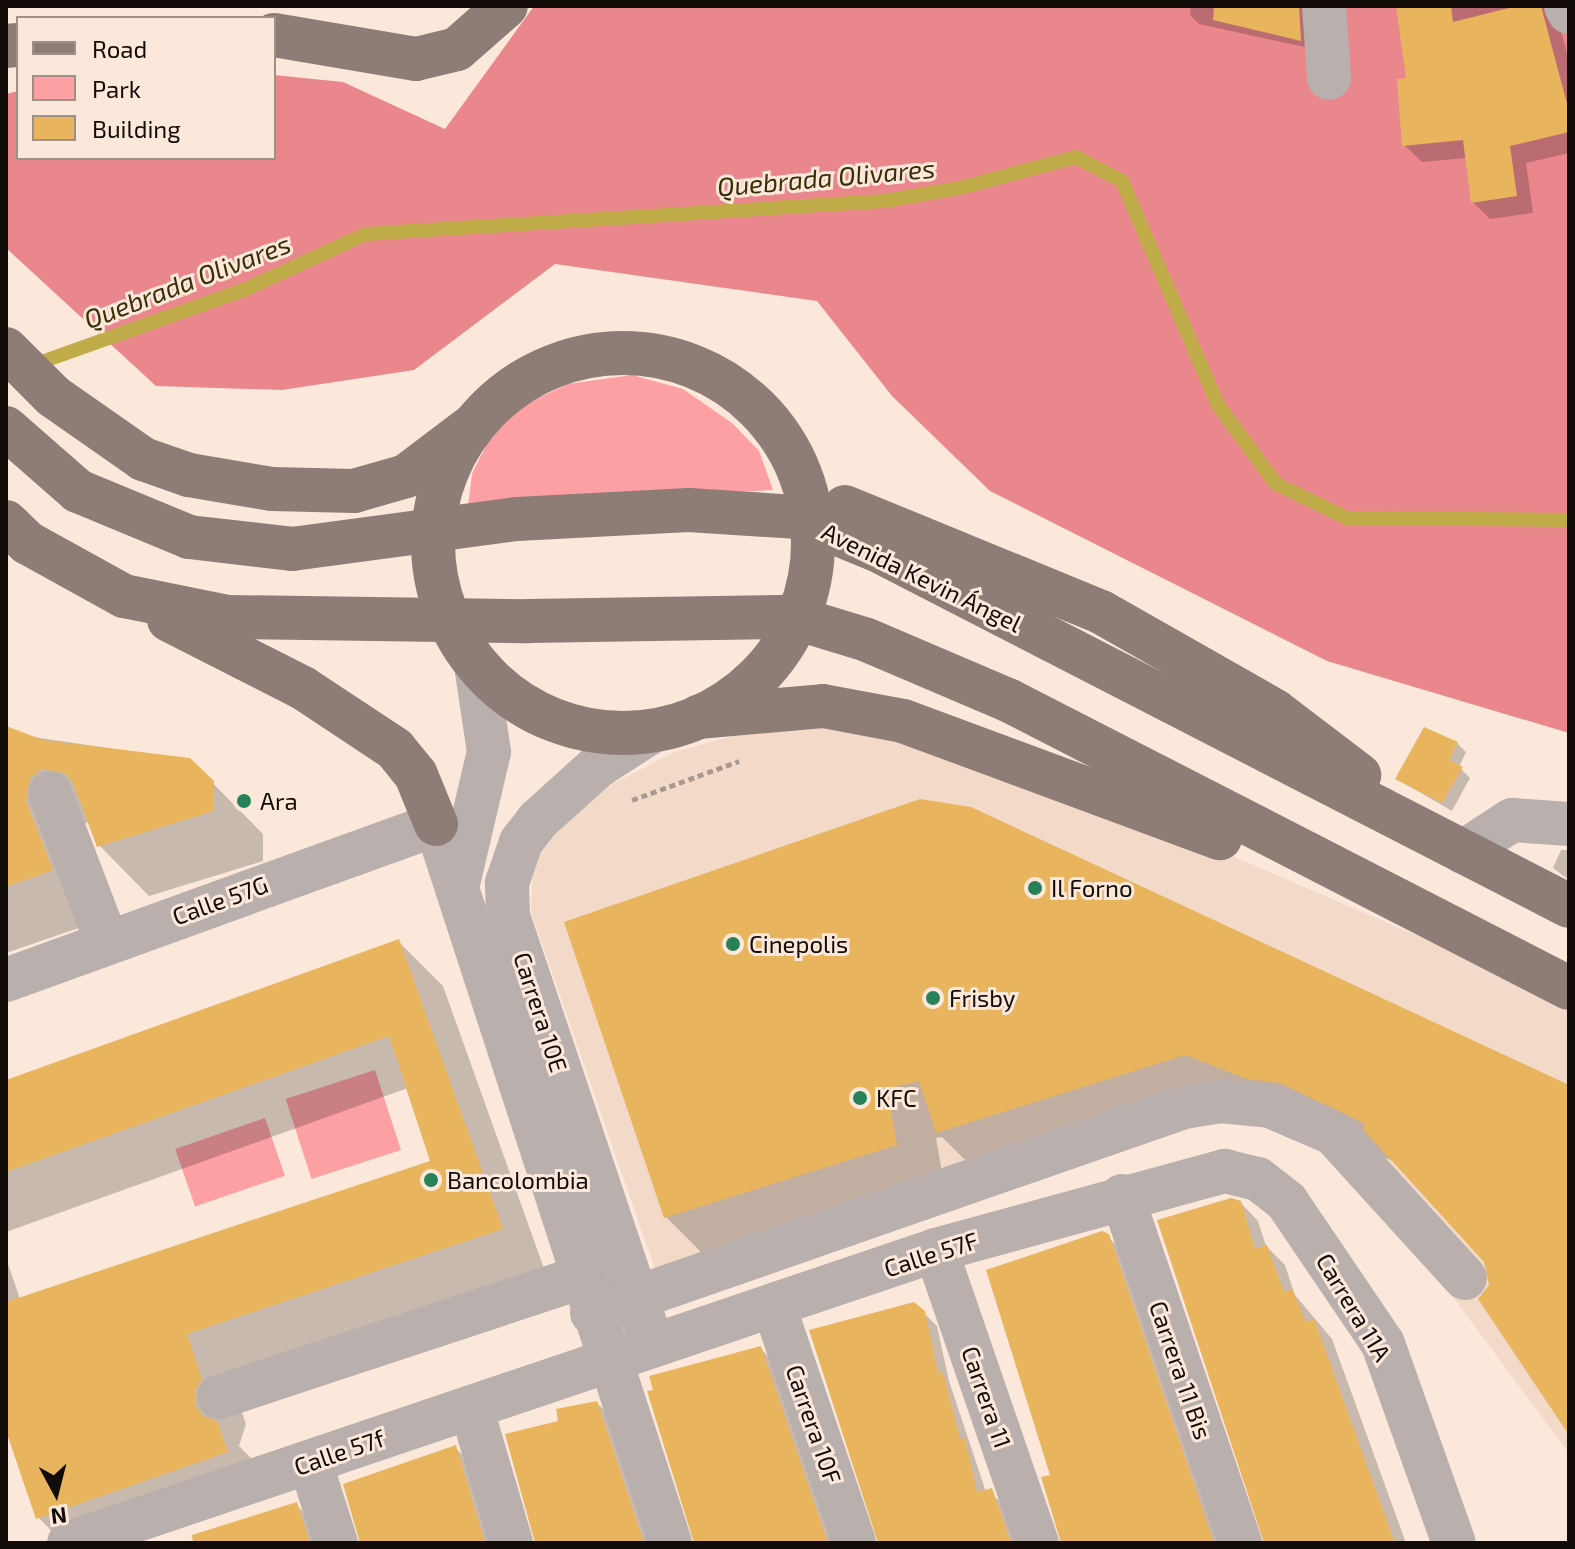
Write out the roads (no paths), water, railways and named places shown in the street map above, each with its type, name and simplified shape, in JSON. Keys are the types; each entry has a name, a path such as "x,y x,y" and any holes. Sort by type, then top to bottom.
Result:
{"main road":[{"path":"276,35 416,59 457,49 506,6"},
{"path":"6,349 53,396 143,459 189,475 258,486 354,491 406,476 472,426 518,383 576,358 639,352 701,368 754,402 788,444 809,495 815,549 806,602 781,652 743,692 698,717 651,732 573,726 524,707 476,665 442,609 431,546 441,482 472,426"},
{"name":"Avenida Kevin Ángel","path":"6,428 78,491 189,537 292,549 517,519 689,510 796,517 877,550 1569,906"},
{"path":"809,495 943,544 1101,612 1275,711 1457,848"},
{"path":"17,533 124,596 303,688 395,749 455,820"},
{"path":"124,596 228,617 296,621 792,617 867,640 1010,701 1407,909 1569,988"},
{"path":"698,717 836,708 903,721 1111,796 1407,909"}],"street":[{"path":"1324,6 1329,78"},
{"path":"1566,6 1569,12"},
{"name":"Carrera 10E","path":"476,665 489,752 455,820 457,891 607,1358 670,1543"},
{"name":"Carrera 10E","path":"651,732 598,766 538,820 513,861 507,883 508,915 651,1343"},
{"path":"50,793 107,942"},
{"name":"Calle 57G","path":"6,980 455,820"},
{"path":"1457,848 1512,820 1569,824"},
{"path":"219,1397 587,1295 636,1297 1184,1107 1220,1101 1270,1106 1333,1133 1465,1278"},
{"name":"Calle 57F","path":"607,1358 774,1306 936,1250 1122,1196 1225,1171 1258,1179"},
{"name":"Carrera 11A","path":"1258,1179 1287,1202 1383,1344 1454,1543"},
{"name":"Carrera 11 Bis","path":"1122,1196 1240,1543"},
{"name":"Carrera 11","path":"936,1250 1037,1543"},
{"name":"Carrera 10F","path":"774,1306 854,1543"},
{"name":"Calle 57f","path":"69,1543 168,1527 310,1462 607,1358"},
{"path":"471,1407 511,1543"},
{"path":"310,1462 336,1543"}],"waterway":[{"name":"Quebrada Olivares","path":"33,365 244,290 366,234 885,201 964,187 1076,157 1122,181 1218,405 1276,484 1347,518 1569,520"}],"place":[{"name":"Ara","path":"244,801"},
{"name":"Il Forno","path":"1035,888"},
{"name":"Cinepolis","path":"733,944"},
{"name":"Frisby","path":"933,998"},
{"name":"KFC","path":"860,1098"},
{"name":"Bancolombia","path":"431,1180"}]}
